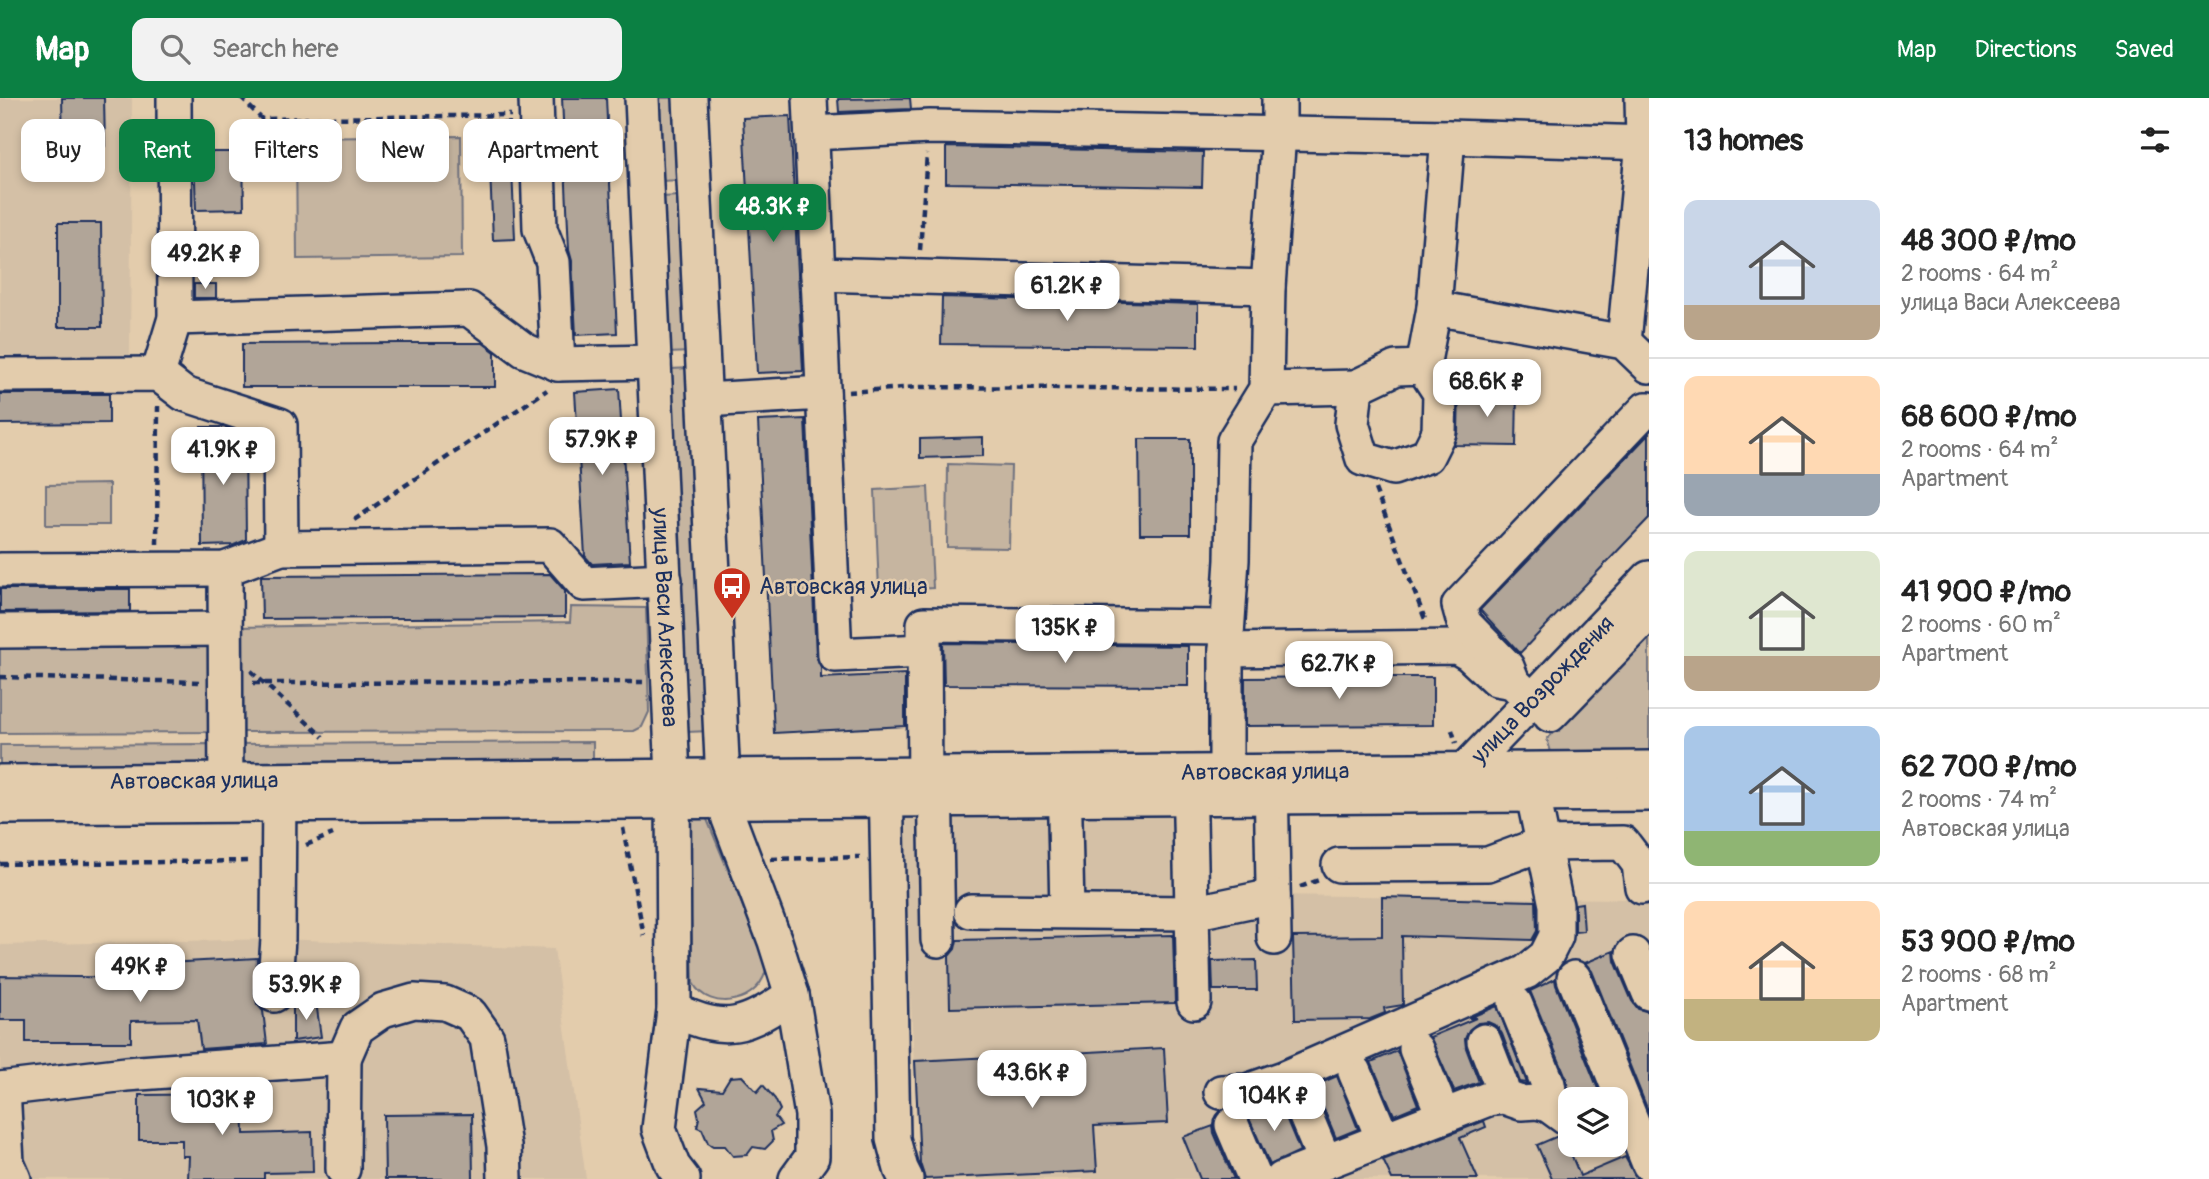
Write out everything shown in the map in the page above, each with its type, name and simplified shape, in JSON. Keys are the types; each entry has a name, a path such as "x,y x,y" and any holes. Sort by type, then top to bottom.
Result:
{"street":[{"path":"158,374 175,318 174,98"},
{"name":"улица Васи Алексеева","path":"642,98 673,789 674,1010 659,1129 673,1166 683,1179"},
{"path":"716,98 690,98 724,788 729,820 775,941 792,995 803,1055 812,1125 813,1157 796,1179"},
{"path":"810,98 835,655 924,651"},
{"path":"1226,784 1227,638 1232,560 1234,441 1266,389 1268,287 1279,98"},
{"path":"1624,342 1646,143 1642,98"},
{"path":"526,106 540,229 553,262 558,364"},
{"path":"812,133 930,127 1646,143"},
{"path":"1356,387 1352,424 1363,459 1393,468 1431,461 1438,432 1440,393 1423,367 1434,308 1448,137"},
{"path":"818,274 1268,287"},
{"path":"1434,308 1624,342 1649,366"},
{"path":"175,318 469,309 524,350 558,364 654,362"},
{"path":"1266,389 1356,387 1396,369 1423,367"},
{"path":"0,375 158,374 184,394 281,425 281,548"},
{"path":"705,400 823,393"},
{"path":"1522,691 1507,667 1464,624 1459,605 1646,409 1649,409"},
{"path":"0,570 225,569 281,548 550,545 584,584 665,580"},
{"path":"225,569 226,793"},
{"name":"улица Возрождения","path":"1473,778 1522,691 1649,578"},
{"name":"улица Возрождения","path":"1473,778 1649,613"},
{"path":"938,940 924,624 1457,647 1469,654 1496,679 1522,691"},
{"path":"0,631 225,638"},
{"name":"Автовская улица","path":"0,807 226,793 1271,784 1473,778 1649,768"},
{"name":"Автовская улица","path":"1473,778 1533,795 1649,794"},
{"name":"Автовская улица","path":"0,782 226,793"},
{"path":"1271,784 1274,938"},
{"path":"1189,785 1194,1002"},
{"path":"1064,786 1067,911"},
{"path":"886,787 893,1139 902,1176"},
{"path":"274,995 286,913 279,792"},
{"path":"1221,1093 1247,1091 1284,1078 1525,972 1546,956 1556,936 1556,905 1533,795"},
{"path":"1339,865 1488,864 1542,844 1623,843 1643,872"},
{"path":"971,911 1192,913 1273,896"},
{"path":"1633,954 1649,993"},
{"path":"1574,978 1638,1141"},
{"path":"674,1010 702,1023 730,1026 762,1014 792,995"},
{"path":"343,1169 344,1058 357,1028 383,1010 414,1002 445,1003 470,1014 487,1038 504,1146 505,1179"},
{"path":"1515,1003 1558,1110"},
{"path":"1484,1041 1504,1097"},
{"path":"1416,1049 1443,1115"},
{"path":"13,1179 7,1163 1,1089 126,1074 344,1058"},
{"path":"1355,1072 1383,1139"},
{"path":"1297,1095 1325,1162"},
{"path":"1282,1179 1488,1099 1504,1097 1521,1103 1537,1102 1558,1112"},
{"path":"1232,1125 1255,1179"}],"path":[{"path":"241,98 262,120 526,106"},
{"path":"918,275 930,127"},
{"path":"347,524 550,387 558,364"},
{"path":"157,570 158,374"},
{"path":"823,393 917,387 1266,389"},
{"path":"1363,459 1436,648"},
{"path":"225,638 264,683 323,737"},
{"path":"0,677 225,683 653,682"},
{"path":"617,820 623,825 645,944"},
{"path":"768,848 768,859 887,857"},
{"path":"1273,896 1318,881 1339,865"}],"shaded area":[{"path":"0,98 132,98 132,119 119,119 119,182 131,182 130,355 0,355"},
{"path":"655,98 676,98 681,180 660,181"},
{"path":"449,136 461,136 462,257 297,259 296,182 342,182 342,137 356,137 356,182 449,182"},
{"path":"682,196 690,352 668,353 660,197"},
{"path":"692,368 709,731 687,732 670,369"},
{"path":"948,464 1011,466 1009,548 947,547"},
{"path":"109,484 109,525 46,525 46,485"},
{"path":"928,487 933,588 879,591 875,490"},
{"path":"571,607 646,608 649,712 642,727 634,731 233,732 236,627 570,622"},
{"path":"1649,639 1649,756 1553,758 1547,739"},
{"path":"205,643 214,649 218,732 0,733 0,644"},
{"path":"593,742 593,763 233,766 233,744"},
{"path":"217,744 216,766 0,768 0,745"},
{"path":"704,812 767,965 756,988 746,996 734,1000 711,998 693,983 688,818"},
{"path":"901,813 1180,814 1183,894 1624,899 1649,887 1649,1179 920,1179"},
{"path":"278,939 554,949 586,1179 0,1179 0,945"}],"building":[{"path":"62,98 104,98 104,119 62,119"},
{"path":"562,98 606,98 607,119 563,119"},
{"path":"910,98 911,109 839,112 838,99"},
{"path":"790,116 803,371 757,373 743,118"},
{"path":"946,147 1203,152 1202,187 946,183"},
{"path":"215,152 229,152 229,182 244,182 244,209 196,210 195,182 215,182"},
{"path":"491,182 513,182 515,239 493,240"},
{"path":"566,182 610,182 617,333 576,335"},
{"path":"58,223 101,223 102,327 58,327"},
{"path":"194,284 216,284 216,298 194,298"},
{"path":"942,297 1198,304 1198,346 941,344"},
{"path":"483,343 495,352 495,387 242,387 242,344"},
{"path":"619,389 630,562 592,564 585,556 575,392"},
{"path":"1459,391 1517,392 1516,446 1454,445 1458,432"},
{"path":"0,394 109,394 109,423 0,424"},
{"path":"805,419 816,656 821,667 821,678 905,674 905,726 774,733 758,421"},
{"path":"201,427 224,427 245,434 246,540 234,545 202,546"},
{"path":"1649,434 1649,518 1520,653 1480,610"},
{"path":"983,437 983,456 920,458 920,439"},
{"path":"1139,439 1190,439 1190,534 1140,534"},
{"path":"550,574 565,591 565,617 262,619 261,576"},
{"path":"0,589 130,589 130,611 0,612"},
{"path":"943,643 1188,646 1188,686 944,685"},
{"path":"1433,677 1433,725 1245,726 1245,678"},
{"path":"1382,897 1536,901 1537,931 1532,940 1402,936 1403,1005 1384,1008 1385,1013 1370,1019 1295,1020 1293,937 1382,936"},
{"path":"1582,903 1584,931 1575,932 1575,904"},
{"path":"1173,935 1175,1003 950,1008 949,956 955,949 957,940"},
{"path":"1614,951 1615,961 1632,1001 1638,1009 1649,1012 1649,1113 1592,971 1585,963"},
{"path":"257,958 255,994 257,1004 263,1011 267,1044 201,1049 197,1020 131,1021 131,1042 26,1042 26,1020 0,1020 0,976 150,978 149,964"},
{"path":"1256,960 1257,990 1213,990 1212,961"},
{"path":"1555,979 1597,1087 1568,1087 1566,1077 1530,991"},
{"path":"316,1002 321,1037 293,1041 293,1006"},
{"path":"1497,1006 1527,1083 1520,1082 1497,1026 1488,1022 1478,1023 1469,1030 1465,1039 1479,1082 1454,1091 1430,1037"},
{"path":"1164,1048 1168,1123 1094,1126 1097,1171 925,1179 920,1163 915,1061"},
{"path":"1397,1051 1418,1105 1394,1115 1371,1062"},
{"path":"742,1076 757,1092 763,1085 775,1099 780,1110 775,1117 781,1125 771,1131 773,1141 765,1149 753,1147 747,1155 733,1156 725,1146 708,1143 702,1129 697,1127 697,1109 706,1101 699,1088 722,1090 730,1077"},
{"path":"1337,1076 1358,1129 1336,1138 1314,1086"},
{"path":"243,1094 244,1134 312,1132 313,1172 264,1173 264,1179 188,1179 189,1156 182,1156 182,1140 139,1140 139,1095"},
{"path":"1279,1101 1300,1151 1270,1165 1247,1114"},
{"path":"472,1114 473,1179 385,1179 384,1115"},
{"path":"1484,1121 1486,1127 1460,1138 1478,1179 1392,1179 1383,1160"},
{"path":"1213,1126 1234,1179 1200,1179 1183,1137"},
{"path":"1558,1136 1558,1157 1572,1157 1580,1176 1625,1157 1637,1179 1552,1179 1537,1145"}],"place":[{"name":"Автовская улица","path":"732,620"}]}
